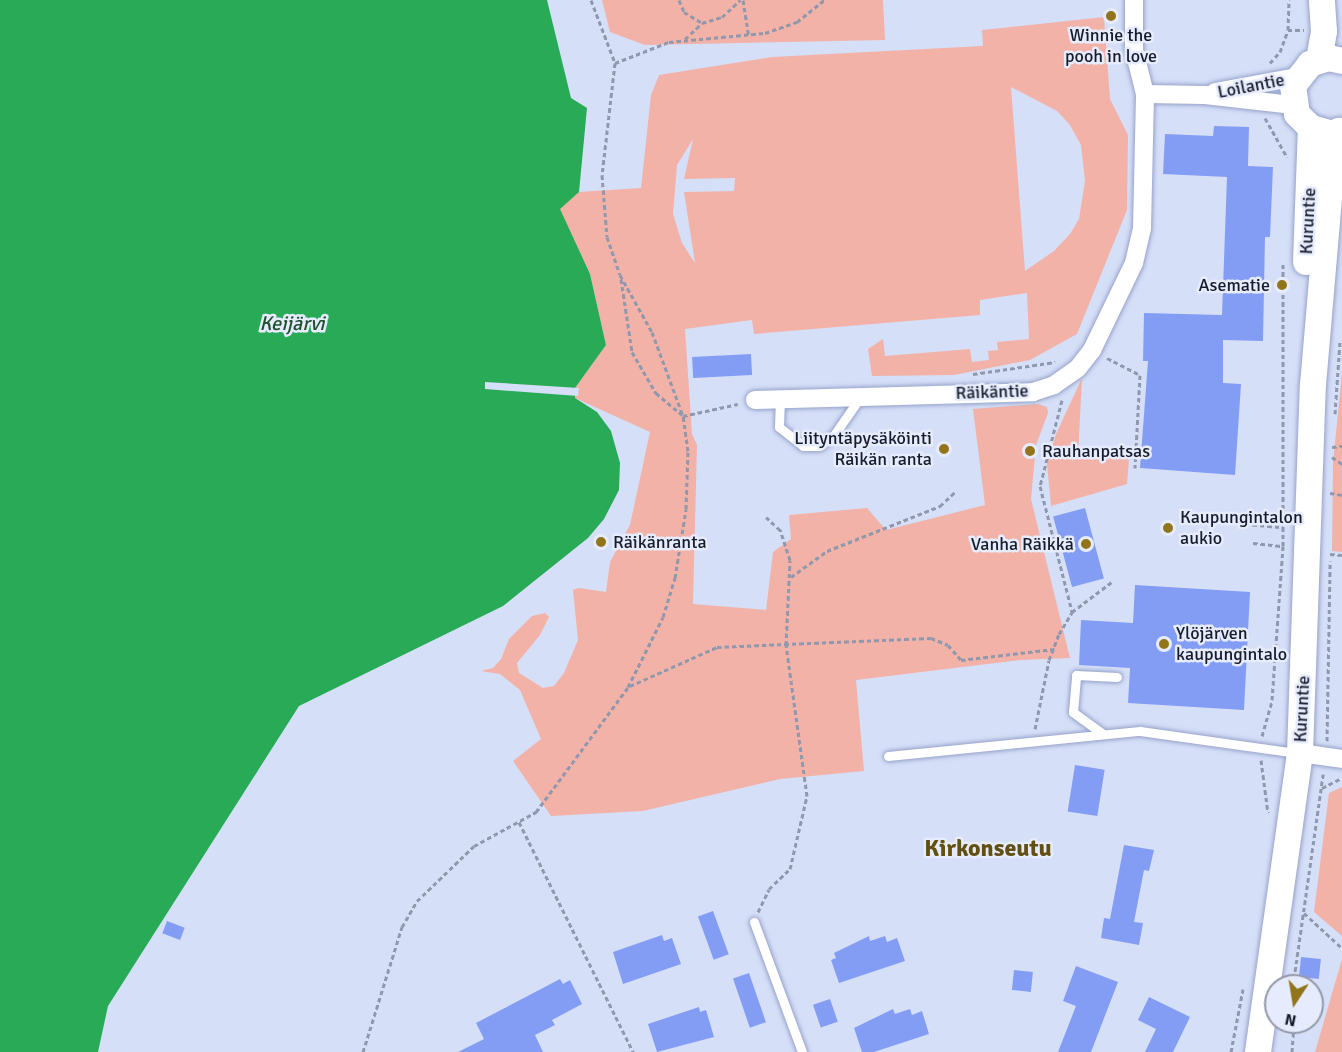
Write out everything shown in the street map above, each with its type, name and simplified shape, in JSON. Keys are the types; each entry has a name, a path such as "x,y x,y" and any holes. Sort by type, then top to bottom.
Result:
{"main road":[{"path":"1322,0 1324,31 1331,60 1297,77 1293,105 1311,128 1340,130"},
{"path":"1338,0 1342,38"},
{"name":"Kuruntie","path":"1311,128 1305,286 1313,385"},
{"name":"Kuruntie","path":"1262,1045 1300,753 1313,385 1332,163 1340,130"}],"street":[{"path":"1134,0 1134,50 1145,94"},
{"name":"Loilantie","path":"1205,94 1264,80 1297,77"},
{"name":"Loilantie","path":"1145,94 1205,94 1293,105"},
{"name":"Räikäntie","path":"755,400 862,395 1033,392 1054,385 1077,368 1092,350 1134,263 1142,228 1145,94"},
{"path":"1300,753 1342,759"}],"lane":[{"path":"780,398 780,426 789,438 803,446 819,446 834,435 862,395"},
{"path":"1103,734 1073,712 1076,675 1118,677"},
{"path":"888,756 1140,731 1300,753"},
{"path":"754,922 802,1052"}],"path":[{"path":"591,0 615,63 602,175 602,210 620,274 632,352 656,393 683,416"},
{"path":"679,0 684,12 702,23"},
{"path":"684,40 702,23 722,17 741,0 749,37"},
{"path":"615,63 650,48 684,40 749,37 797,22 824,0"},
{"path":"1264,80 1266,68 1280,52 1288,30 1289,0"},
{"path":"1263,102 1263,114 1289,161"},
{"path":"1268,820 1260,747 1272,700 1283,546 1283,252"},
{"path":"363,1052 402,927 417,901 474,846 536,812 628,687 663,616 675,578 686,508 687,451 683,416 651,332 620,274"},
{"path":"1092,350 1140,375 1135,468"},
{"path":"969,375 1058,361"},
{"path":"1054,385 1064,403 1040,486 1072,612"},
{"path":"683,416 755,400"},
{"path":"1332,447 1342,446"},
{"path":"1332,457 1342,464"},
{"path":"791,577 827,551 940,506 956,491"},
{"path":"1330,493 1342,495"},
{"path":"754,922 769,889 790,869 807,796 786,642 791,577 780,530 766,517"},
{"path":"1245,524 1282,527"},
{"path":"1253,543 1283,546"},
{"path":"1330,554 1342,555"},
{"path":"1033,740 1054,649 1072,612 1113,581"},
{"path":"628,687 717,647 786,642 931,638 948,645 961,660 1054,649"},
{"path":"1322,788 1342,778"},
{"path":"519,822 633,1052"},
{"path":"1304,913 1342,948"},
{"path":"1231,1052 1244,986"},
{"path":"1292,1052 1293,1034"}],"shaded area":[{"path":"602,0 883,0 885,40 645,45 610,32"},
{"path":"1104,17 1110,99 1128,135 1127,210 1077,334 1030,360 954,375 872,376 868,349 883,339 885,356 970,349 972,362 989,360 988,351 998,350 997,342 1029,339 1027,293 980,300 980,315 754,334 752,320 685,329 692,434 697,445 693,604 766,610 773,552 791,539 789,515 867,508 886,530 985,505 973,409 1038,404 1047,407 1048,413 1036,445 1031,499 1070,658 1021,660 856,680 864,771 780,779 643,811 551,816 513,761 541,739 520,690 500,674 481,671 493,668 501,659 509,639 532,616 545,613 549,617 540,635 517,663 519,673 543,688 554,686 564,673 578,640 573,590 579,588 606,592 610,562 630,525 650,432 575,398 575,388 606,345 590,274 559,209 579,192 641,188 651,95 659,75 772,57 983,46 982,30","holes":["1011,87 1057,111 1070,125 1081,145 1085,181 1079,219 1070,234 1054,251 1025,271","693,139 684,179 735,178 734,191 684,192 695,263 682,243 673,214 677,165"]},
{"path":"1342,374 1342,552 1332,551 1333,462"},
{"path":"1082,378 1078,456 1129,459 1127,484 1051,506 1047,464 1056,434"},
{"path":"1342,787 1342,936 1314,912 1329,793"},
{"path":"1342,959 1342,1052 1315,1052 1320,1034 1324,1034 1324,1021"}],"water":[{"name":"Keijärvi","path":"0,0 547,0 571,98 587,108 579,192 560,209 590,274 606,345 575,388 575,398 597,412 611,431 620,463 619,490 604,519 588,538 503,606 299,706 108,1006 98,1052 0,1052"}],"pier":[{"path":"485,382 579,388 578,396 485,389"}],"building":[{"path":"1214,126 1249,127 1248,166 1273,167 1270,237 1265,237 1263,341 1223,340 1223,383 1241,384 1235,475 1140,468 1148,361 1143,361 1144,313 1222,315 1227,177 1163,174 1165,134 1213,136"},
{"path":"751,354 752,375 693,378 692,357"},
{"path":"1085,508 1104,579 1072,587 1053,517"},
{"name":"Ylöjärven kaupungintalo","path":"1135,585 1250,592 1244,710 1128,703 1130,668 1079,665 1081,620 1133,623"},
{"path":"1075,765 1105,770 1097,816 1068,811"},
{"path":"1124,845 1154,850 1149,871 1144,870 1134,922 1143,923 1139,945 1101,938 1104,918 1110,919"},
{"path":"713,911 729,954 714,960 698,916"},
{"path":"167,921 185,928 180,940 162,933"},
{"path":"662,935 664,941 672,938 681,964 623,984 613,952"},
{"path":"869,936 870,941 885,936 887,942 897,938 905,961 839,983 831,960 836,958 834,953"},
{"path":"1301,957 1321,959 1319,974 1299,974"},
{"path":"1076,966 1118,982 1091,1052 1058,1052 1076,1006 1063,1001"},
{"path":"1014,970 1033,972 1031,992 1012,990"},
{"path":"749,973 766,1022 750,1028 733,979"},
{"path":"560,979 563,984 570,980 582,1004 552,1020 555,1025 535,1035 543,1052 458,1052 484,1039 476,1023"},
{"path":"1149,997 1190,1017 1173,1052 1145,1052 1156,1029 1138,1020"},
{"path":"830,999 838,1022 821,1028 813,1005"},
{"path":"699,1007 700,1012 706,1010 714,1037 657,1052 648,1024"},
{"path":"893,1009 895,1014 910,1009 912,1015 922,1011 929,1034 874,1052 862,1052 854,1028"}],"place":[{"name":"Winnie the pooh in love","path":"1111,16"},
{"name":"Asematie","path":"1282,285"},
{"name":"Liityntäpysäköinti Räikän ranta","path":"944,449"},
{"name":"Rauhanpatsas","path":"1030,451"},
{"name":"Kaupungintalon aukio","path":"1168,528"},
{"name":"Räikänranta","path":"601,542"},
{"name":"Vanha Räikkä","path":"1086,544"},
{"name":"Ylöjärven kaupungintalo","path":"1164,644"}],"district":[{"name":"Kirkonseutu","path":"988,849"}]}
